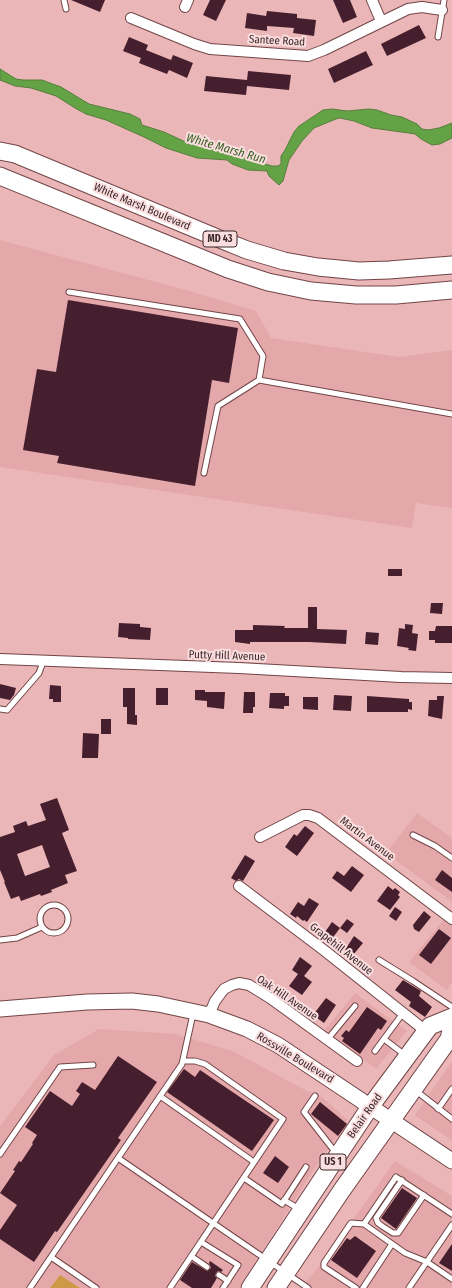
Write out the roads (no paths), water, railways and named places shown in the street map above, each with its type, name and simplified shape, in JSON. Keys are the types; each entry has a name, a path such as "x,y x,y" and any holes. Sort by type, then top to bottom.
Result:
{"highway":[{"path":"0,142 32,161"},
{"name":"White Marsh Boulevard","path":"0,151 15,154 247,250 297,263 350,270 389,270 452,265"},
{"name":"MD 43","path":"0,176 228,269 268,282 341,294 396,295 452,289"},
{"path":"350,270 452,260"},
{"name":"Belair Road","path":"250,1288 370,1107 430,1026 452,1017"},
{"name":"US 1","path":"276,1288 342,1190 449,1040 452,1026"}],"main road":[{"name":"Rossville Boulevard","path":"0,1009 87,1002 124,1001 158,1004 209,1015 248,1029 278,1045 341,1086 391,1122 452,1161"}],"street":[{"path":"372,0 381,21"},
{"name":"Santee Road","path":"130,18 210,49 308,56 408,9 415,7 431,8 443,5"},
{"name":"Putty Hill Avenue","path":"0,659 452,678"},
{"name":"Martin Avenue","path":"260,836 303,816 309,815 318,818 452,919"},
{"name":"Grapehill Avenue","path":"239,886 325,951 426,1032"},
{"name":"Oak Hill Avenue","path":"209,1015 215,1001 224,989 232,985 250,985 357,1062"}],"lane":[{"path":"64,0 66,9"},
{"path":"438,37 443,5"},
{"path":"69,292 240,319 263,356 259,380"},
{"path":"204,473 218,406 259,380 452,414"},
{"path":"0,709 7,710 39,673 43,662"},
{"path":"413,835 435,846 452,858"},
{"path":"56,905 63,908 68,913 66,928 59,933 48,932 42,927 40,915 46,907 56,905"},
{"path":"0,940 17,938 42,927"},
{"path":"379,960 452,1007"},
{"path":"327,1040 354,1006"},
{"path":"30,1288 182,1064 193,1011"},
{"path":"375,1051 403,1013"},
{"path":"384,1039 408,1057"},
{"path":"170,1288 283,1119 205,1064 195,1061 183,1061"},
{"path":"0,1154 60,1067 93,1065"},
{"path":"414,1089 452,1119"},
{"path":"438,1109 452,1089"},
{"path":"160,1096 254,1162"},
{"path":"315,1096 304,1112 338,1155"},
{"path":"118,1158 308,1288"},
{"path":"244,1178 282,1204 306,1167"},
{"path":"364,1224 396,1177 452,1214"},
{"path":"402,1180 376,1218 378,1223 382,1226 393,1233 398,1232 424,1195"},
{"path":"284,1200 301,1210"},
{"path":"356,1288 324,1267 324,1263 351,1223 364,1224 405,1253 427,1262 452,1279"},
{"path":"409,1288 452,1225"},
{"path":"201,1242 238,1265 223,1288"},
{"path":"363,1288 392,1244"},
{"path":"191,1256 207,1266"},
{"path":"51,1257 96,1288"},
{"path":"219,1275 228,1281"}],"water label":[{"name":"White Marsh Run","path":"226,149"}]}
